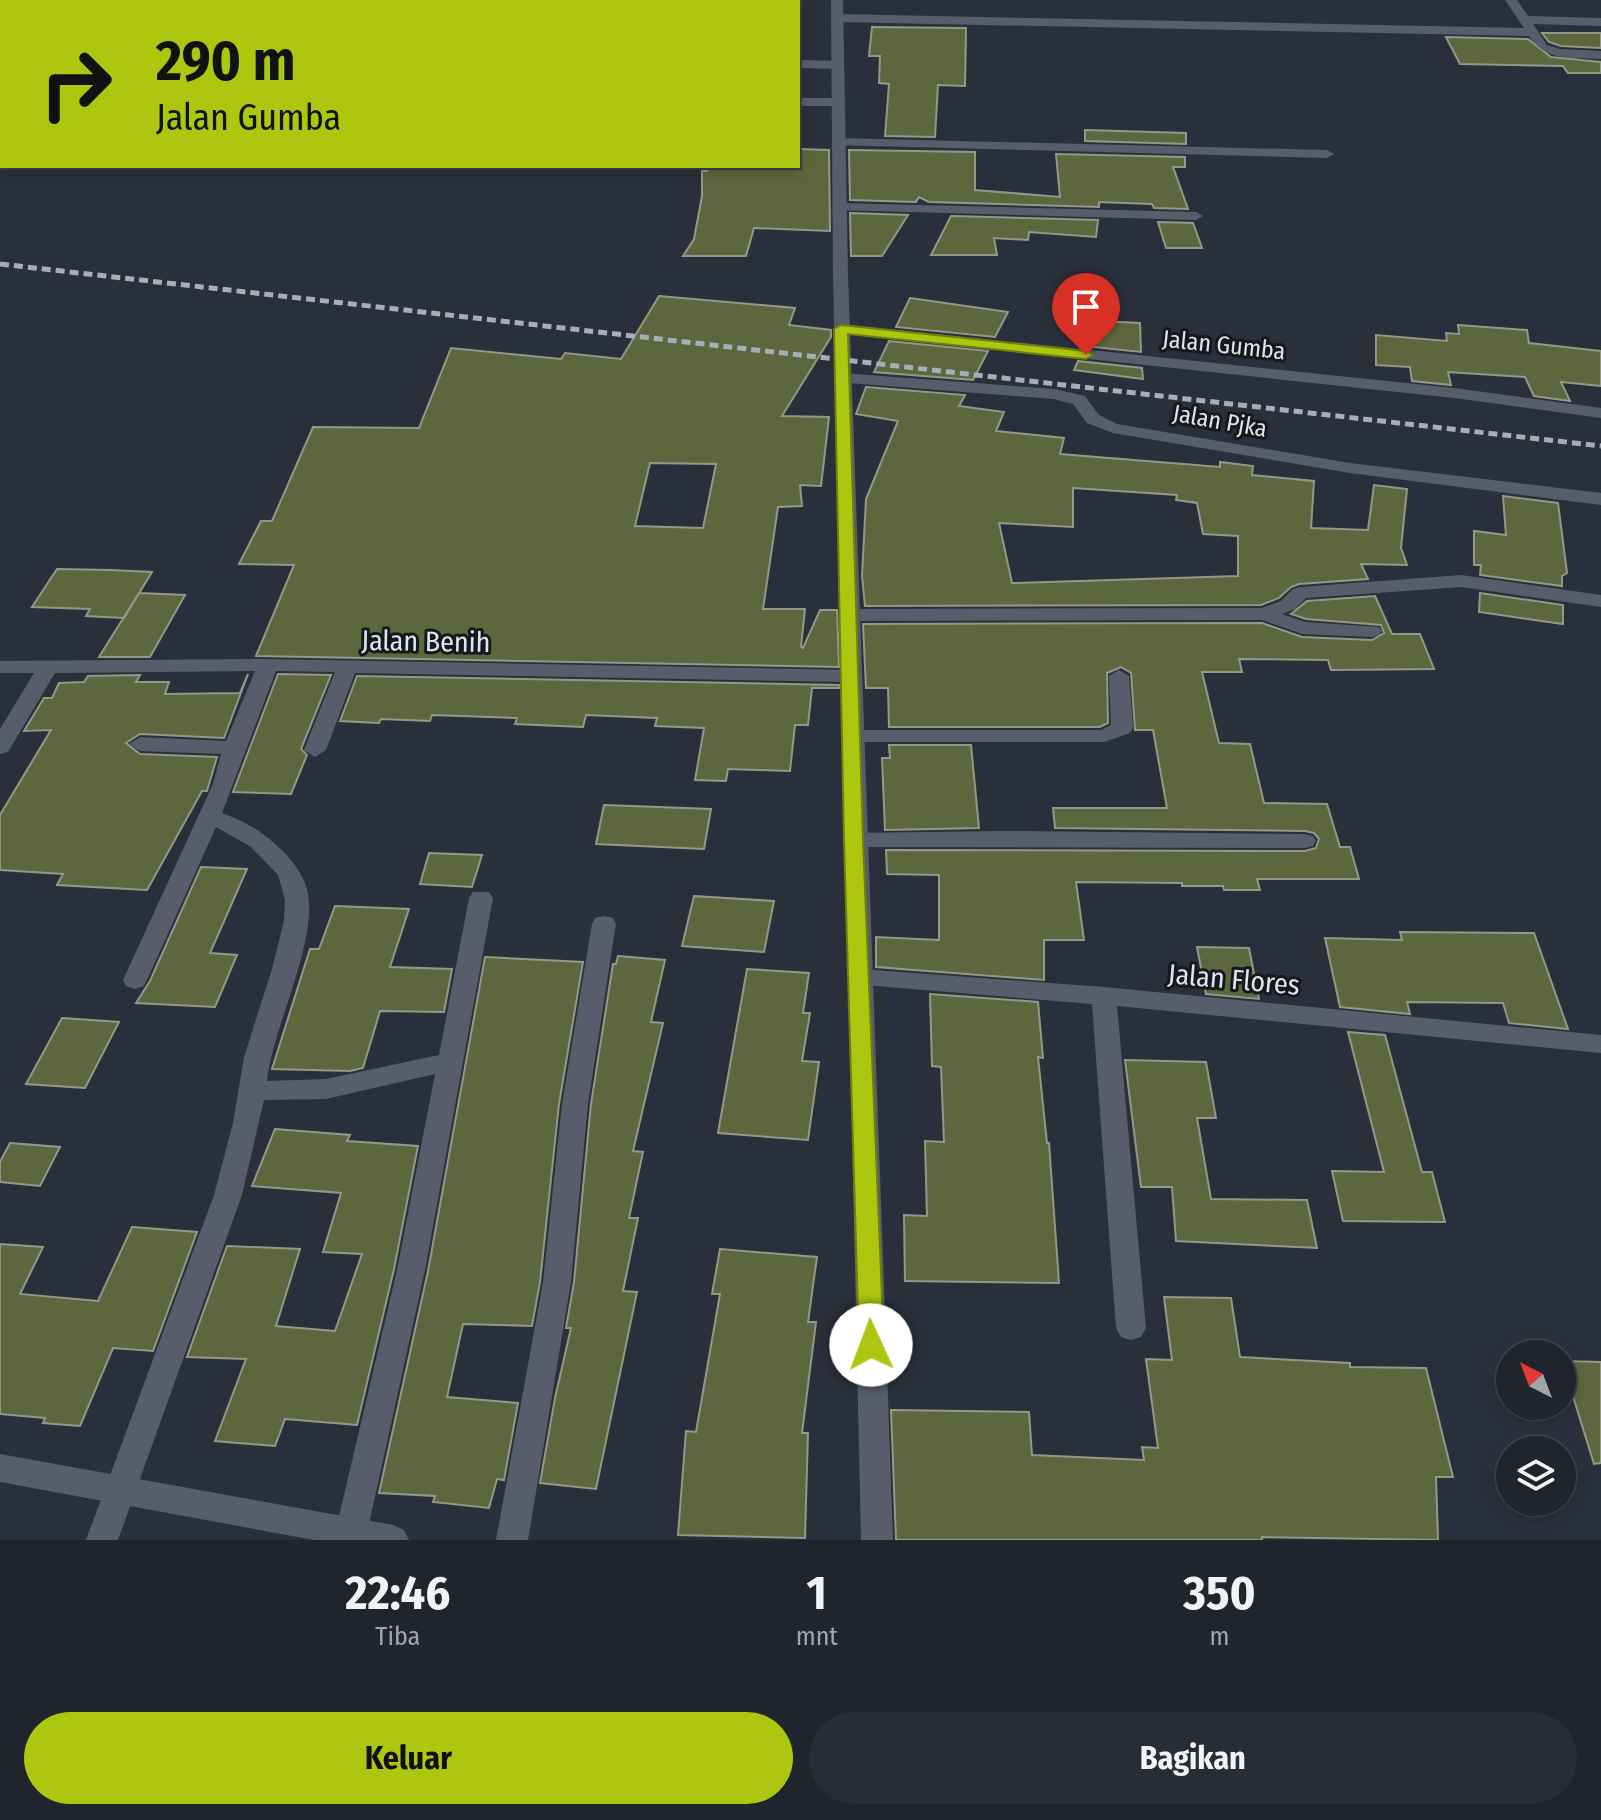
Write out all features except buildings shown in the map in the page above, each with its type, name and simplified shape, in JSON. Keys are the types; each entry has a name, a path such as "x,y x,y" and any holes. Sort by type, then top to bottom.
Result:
{"street":[{"path":"1511,0 1543,48 1552,52 1601,55"},
{"path":"877,1540 861,978 853,840 837,9 1529,26 1601,22"},
{"path":"800,64 837,65"},
{"path":"800,102 839,102"},
{"path":"838,142 1327,154"},
{"path":"839,207 1196,216"},
{"name":"Jalan Gumba","path":"841,329 1439,392 1601,413"},
{"name":"Jalan Pjka","path":"842,378 1054,394 1079,400 1093,419 1105,426 1350,468 1601,499"},
{"path":"1264,614 1288,605 1300,593 1461,581 1601,601"},
{"path":"848,615 1264,614 1302,628 1372,631"},
{"path":"135,980 224,784 234,748 268,665"},
{"name":"Jalan Benih","path":"0,667 268,665 851,676"},
{"path":"0,747 49,666"},
{"path":"315,750 347,667"},
{"path":"853,736 1104,736 1122,728 1119,676"},
{"path":"140,744 234,748"},
{"path":"102,1540 228,1195 253,1091 257,1058 283,974 296,912 295,886 281,863 237,827 210,816"},
{"path":"853,840 1305,841"},
{"path":"351,1533 411,1270 481,898"},
{"path":"512,1540 557,1282 575,1104 604,924"},
{"name":"Jalan Flores","path":"861,978 1104,996 1601,1044"},
{"path":"1104,996 1131,1328"},
{"path":"253,1091 326,1089 452,1061"},
{"path":"0,1468 393,1540"}],"railway":[{"path":"0,264 1601,446"}],"route":[{"path":"871,1345 861,978 853,840 853,736 841,329 1086,355"}]}
